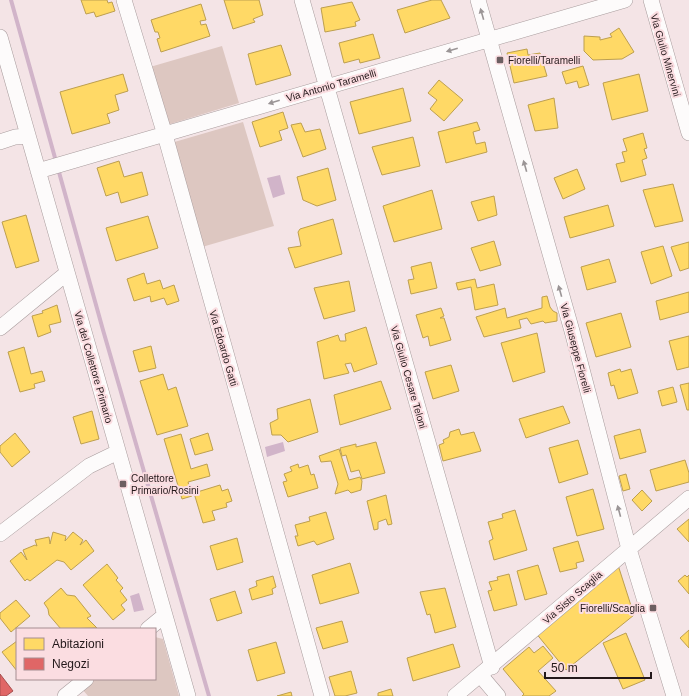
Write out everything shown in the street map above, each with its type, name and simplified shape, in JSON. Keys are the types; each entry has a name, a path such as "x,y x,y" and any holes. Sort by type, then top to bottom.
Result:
{"street":[{"name":"Via Edoardo Gatti","path":"124,0 165,135 322,696"},
{"name":"Via Giulio Cesare Teloni","path":"302,0 486,671"},
{"name":"Via Giuseppe Fiorelli","path":"478,0 572,331 629,549 674,696"},
{"name":"Via Antonio Taramelli","path":"38,171 625,0"},
{"name":"Via Giulio Minervini","path":"651,0 689,133"},
{"name":"Via del Collettore Primario","path":"0,37 188,696"},
{"path":"0,142 15,137 28,136"},
{"path":"0,328 67,273"},
{"path":"0,534 89,466 118,452"},
{"name":"Via Sisto Scaglia","path":"455,696 689,498"},
{"path":"149,628 165,616"},
{"path":"486,671 498,696"},
{"path":"65,696 85,680"}],"shaded area":[{"path":"222,46 239,103 167,125 150,67"},
{"path":"243,122 274,226 202,247 171,143"},
{"path":"280,175 285,194 273,198 267,178"},
{"path":"283,442 285,451 267,457 265,447"},
{"path":"139,593 144,610 134,612 130,596"},
{"path":"156,637 163,639 179,696 88,696 82,689 94,680 156,680"}],"building: Abitazioni":[{"path":"81,0 107,0 108,3 112,2 115,11 96,17 94,12 86,14"},
{"path":"224,0 259,0 263,15 253,19 255,22 233,29"},
{"path":"432,0 441,0 450,18 405,33 397,10"},
{"path":"352,2 360,20 355,22 356,26 325,32 321,8"},
{"path":"201,4 206,20 200,21 201,25 206,24 210,36 161,52 157,39 160,38 158,32 155,32 151,20"},
{"path":"619,28 634,52 622,59 593,60 584,51 584,36 600,37 600,40 612,37 610,34"},
{"path":"373,34 380,58 360,63 359,59 344,63 339,43"},
{"path":"281,45 291,75 256,85 248,54"},
{"path":"527,49 528,55 540,53 547,76 514,83 507,53"},
{"path":"583,66 589,85 579,88 577,81 566,84 562,72"},
{"path":"123,74 128,91 115,95 119,110 107,114 110,123 72,134 60,92"},
{"path":"639,74 648,111 612,120 603,83"},
{"path":"439,80 463,100 444,121 430,109 437,100 428,93"},
{"path":"403,88 411,121 359,134 350,102"},
{"path":"554,98 558,128 535,131 528,105"},
{"path":"283,112 288,128 279,131 282,140 260,147 252,122"},
{"path":"477,122 480,130 473,132 476,144 485,142 487,152 446,163 438,132"},
{"path":"301,123 305,132 320,129 326,149 303,157 291,125"},
{"path":"643,133 647,148 644,149 647,158 642,160 646,175 621,182 616,164 625,162 622,152 627,151 623,139"},
{"path":"413,137 420,166 382,175 372,147"},
{"path":"119,161 124,177 142,172 148,195 121,203 118,192 106,196 97,168"},
{"path":"328,168 336,200 317,206 303,200 297,177"},
{"path":"577,169 585,189 563,199 554,178"},
{"path":"673,184 683,221 655,227 643,190"},
{"path":"432,190 442,229 394,242 383,206"},
{"path":"494,196 497,215 478,221 471,202"},
{"path":"608,205 614,226 570,238 564,217"},
{"path":"26,215 39,261 16,268 2,222"},
{"path":"148,216 158,248 116,261 106,228"},
{"path":"333,219 342,254 295,268 288,248 301,246 298,232 300,229"},
{"path":"494,241 501,265 480,271 471,248"},
{"path":"689,242 689,268 680,271 671,247"},
{"path":"663,246 672,276 651,284 641,252"},
{"path":"609,259 616,282 587,290 581,267"},
{"path":"431,262 437,288 411,294 408,280 414,279 411,267"},
{"path":"144,273 147,284 160,280 163,289 174,285 179,301 167,305 164,298 151,302 150,296 134,301 127,279"},
{"path":"475,279 477,288 494,284 498,305 475,310 471,287 458,290 456,283"},
{"path":"349,281 355,311 324,319 314,288"},
{"path":"689,292 689,312 660,320 656,301"},
{"path":"547,296 550,307 557,313 557,321 545,323 543,321 531,324 527,318 519,320 521,328 484,337 476,317 505,308 507,318 542,308 542,297"},
{"path":"57,305 61,322 49,325 51,332 38,337 32,316 43,313 42,311"},
{"path":"441,308 444,316 440,318 444,318 451,340 430,346 428,336 423,338 416,315"},
{"path":"621,313 631,347 596,357 586,323"},
{"path":"366,327 377,364 354,372 351,363 345,364 349,373 324,379 317,342 338,335 340,341 346,341 345,334"},
{"path":"537,333 545,372 513,382 501,343"},
{"path":"689,336 689,367 677,370 669,341"},
{"path":"151,346 156,368 139,372 133,351"},
{"path":"24,347 31,374 42,371 45,381 34,384 35,388 20,392 8,352"},
{"path":"451,365 459,391 433,399 425,372"},
{"path":"620,369 621,372 631,369 638,393 618,399 614,385 611,386 608,373"},
{"path":"163,374 168,390 176,387 188,426 157,435 140,381"},
{"path":"381,381 391,409 340,425 334,395"},
{"path":"689,383 689,410 687,410 680,385"},
{"path":"673,387 677,402 662,406 658,391"},
{"path":"310,399 318,432 288,442 281,435 272,435 270,423 278,419 277,409"},
{"path":"563,406 570,423 526,438 519,419"},
{"path":"92,411 99,439 81,444 73,417"},
{"path":"459,429 461,435 474,432 481,451 443,461 439,445 444,443 443,440 449,437 450,432"},
{"path":"640,429 646,452 620,459 614,436"},
{"path":"15,433 30,452 12,467 0,452 0,446"},
{"path":"208,433 213,450 195,455 190,439"},
{"path":"181,434 191,469 207,464 210,476 188,482 192,496 182,499 164,439"},
{"path":"578,440 588,474 559,483 549,448"},
{"path":"376,442 385,473 362,479 359,470 351,472 346,455 342,456 340,448 356,444 356,447"},
{"path":"339,449 349,480 360,477 362,481 361,490 351,493 348,490 335,494 338,484 331,461 321,462 319,456"},
{"path":"685,460 689,473 689,482 656,491 650,470"},
{"path":"298,464 299,468 308,465 311,475 314,474 318,488 288,497 283,482 287,481 284,474 292,471 290,467"},
{"path":"626,474 630,489 623,491 619,476"},
{"path":"220,485 222,491 228,489 232,501 226,503 227,507 212,511 215,520 203,523 194,493"},
{"path":"593,489 604,529 577,536 566,497"},
{"path":"642,490 652,501 642,511 632,500"},
{"path":"386,495 392,524 388,525 386,519 378,522 378,529 374,530 367,501"},
{"path":"515,510 527,550 494,560 489,541 493,539 488,522 503,518 502,514"},
{"path":"326,512 334,539 317,545 314,541 298,546 295,536 298,536 295,525 310,521 309,517"},
{"path":"689,519 689,542 677,529"},
{"path":"53,532 66,536 65,541 73,532 83,540 80,545 86,540 94,551 71,570 64,562 57,560 30,581 27,579 25,581 10,561 21,552 27,560 23,550 35,545 37,546 35,540 49,537 50,544"},
{"path":"237,538 243,562 217,570 210,546"},
{"path":"578,541 584,561 576,563 577,568 560,572 553,548"},
{"path":"350,563 359,593 320,604 312,575"},
{"path":"107,564 118,578 116,580 123,588 120,591 127,600 121,605 125,610 113,620 83,585"},
{"path":"538,565 547,594 525,600 517,571"},
{"path":"618,565 634,615 566,670 535,632"},
{"path":"509,574 517,605 494,611 488,591 492,590 489,582 498,580 497,577"},
{"path":"685,575 687,577 689,575 689,594 678,581"},
{"path":"273,576 276,587 272,589 273,594 252,600 249,589 257,586 256,581"},
{"path":"61,588 67,595 75,596 91,616 87,618 97,628 60,628 49,615 48,609 44,603"},
{"path":"445,588 456,627 435,633 430,614 427,615 420,592"},
{"path":"235,591 242,613 217,621 210,599"},
{"path":"16,600 30,616 11,632 0,618 0,613"},
{"path":"342,621 348,642 323,649 316,628"},
{"path":"689,630 689,648 680,638"},
{"path":"626,633 645,680 623,689 603,643"},
{"path":"16,642 16,670 2,652"},
{"path":"276,642 285,673 257,681 248,650"},
{"path":"453,644 460,667 413,681 407,658"},
{"path":"543,646 553,658 538,671 556,691 549,696 522,696 524,694 503,669 529,647 534,653"},
{"path":"351,671 357,693 345,696 335,696 329,677"},
{"path":"391,689 393,696 378,696 378,693"},
{"path":"291,692 292,696 277,696"}],"building: Negozi":[{"path":"0,674 13,691 6,696 0,696"}],"waterway":[{"path":"11,0 103,330 209,696"}],"place":[{"name":"Fiorelli/Taramelli","path":"500,60"},
{"name":"Collettore Primario/Rosini","path":"123,484"},
{"name":"Fiorelli/Scaglia","path":"653,608"}]}
